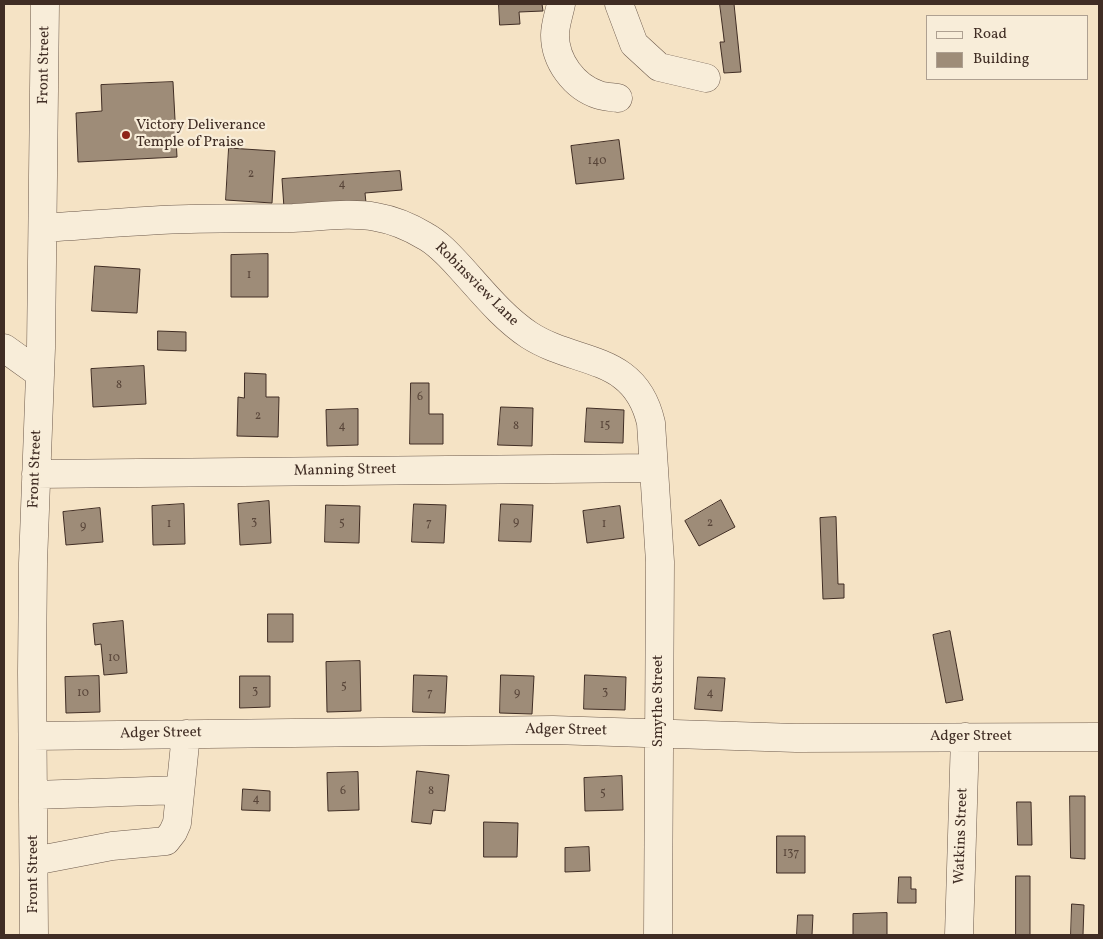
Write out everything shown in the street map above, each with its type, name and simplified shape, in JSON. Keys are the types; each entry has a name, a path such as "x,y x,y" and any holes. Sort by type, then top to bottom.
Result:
{"street":[{"name":"Front Street","path":"34,935 33,573 41,348 45,4"},
{"path":"561,4 555,34 558,54 567,72 581,86 598,95 618,98"},
{"path":"619,4 634,44 659,67 706,78"},
{"name":"Robinsview Lane","path":"43,228 189,218 348,215 375,216 402,224 427,237 448,255 506,317 529,335 556,349 597,362 616,371 630,381 643,398 648,409 651,422 654,468"},
{"path":"4,348 39,373"},
{"name":"Manning Street","path":"36,474 654,468"},
{"name":"Smythe Street","path":"654,468 660,562 658,935"},
{"name":"Adger Street","path":"34,736 554,730 796,738 1099,737"},
{"path":"34,861 112,846 166,840 173,832 177,823 186,734"},
{"name":"Watkins Street","path":"960,935 965,737"},
{"path":"34,795 180,790"}],"building":[{"path":"499,4 542,4 543,11 519,12 520,24 500,25"},
{"path":"720,4 734,4 741,72 724,73 720,42 724,42"},
{"name":"Victory Deliverance Temple of Praise","path":"173,82 177,157 78,162 76,113 102,111 101,85"},
{"path":"619,140 624,179 576,184 571,146"},
{"path":"229,148 275,151 272,203 226,200"},
{"path":"400,171 402,190 365,193 366,203 284,208 282,179"},
{"path":"268,254 268,297 231,297 231,255"},
{"path":"95,266 140,269 137,313 92,311"},
{"path":"158,331 186,332 186,351 158,350"},
{"path":"144,366 146,404 93,407 91,369"},
{"path":"245,373 266,374 266,397 279,397 278,437 237,436 238,397 244,398"},
{"path":"411,383 429,383 429,414 443,414 443,444 410,444"},
{"path":"501,407 533,408 532,446 498,445"},
{"path":"587,408 624,410 623,443 585,442"},
{"path":"358,409 358,445 327,446 326,410"},
{"path":"721,500 735,527 699,546 685,521"},
{"path":"269,501 271,543 240,545 238,504"},
{"path":"184,504 185,544 153,545 152,506"},
{"path":"414,504 446,505 444,543 412,542"},
{"path":"501,504 533,505 531,542 499,541"},
{"path":"326,505 360,506 359,543 325,542"},
{"path":"620,506 624,538 587,543 583,511"},
{"path":"100,508 103,542 66,545 63,512"},
{"path":"836,517 838,584 844,584 844,598 823,599 820,518"},
{"path":"268,614 293,614 293,642 268,642"},
{"path":"123,621 127,673 104,675 101,644 95,645 93,624"},
{"path":"950,631 963,700 946,703 933,635"},
{"path":"360,661 361,711 327,712 326,662"},
{"path":"414,675 447,676 445,713 413,712"},
{"path":"501,675 534,676 532,714 500,713"},
{"path":"585,675 626,677 625,710 584,709"},
{"path":"99,676 100,712 66,713 65,677"},
{"path":"240,676 270,676 270,707 240,708"},
{"path":"698,677 725,678 722,711 695,709"},
{"path":"417,771 449,775 445,811 433,810 431,824 412,822"},
{"path":"358,772 359,810 328,811 327,773"},
{"path":"622,776 623,810 585,811 584,778"},
{"path":"243,789 270,791 270,811 242,810"},
{"path":"1070,796 1085,796 1085,859 1071,858"},
{"path":"1017,802 1031,802 1032,845 1018,845"},
{"path":"484,822 518,823 517,857 484,857"},
{"path":"777,836 805,836 805,873 777,873"},
{"path":"589,847 590,871 565,872 565,848"},
{"path":"1016,876 1030,876 1030,935 1016,935"},
{"path":"899,877 911,877 911,889 916,889 916,903 898,903"},
{"path":"1072,904 1084,905 1083,935 1071,935"},
{"path":"887,913 887,935 853,935 853,914"},
{"path":"798,915 813,915 812,935 797,935"}],"place":[{"name":"Victory Deliverance Temple of Praise","path":"126,135"}]}
